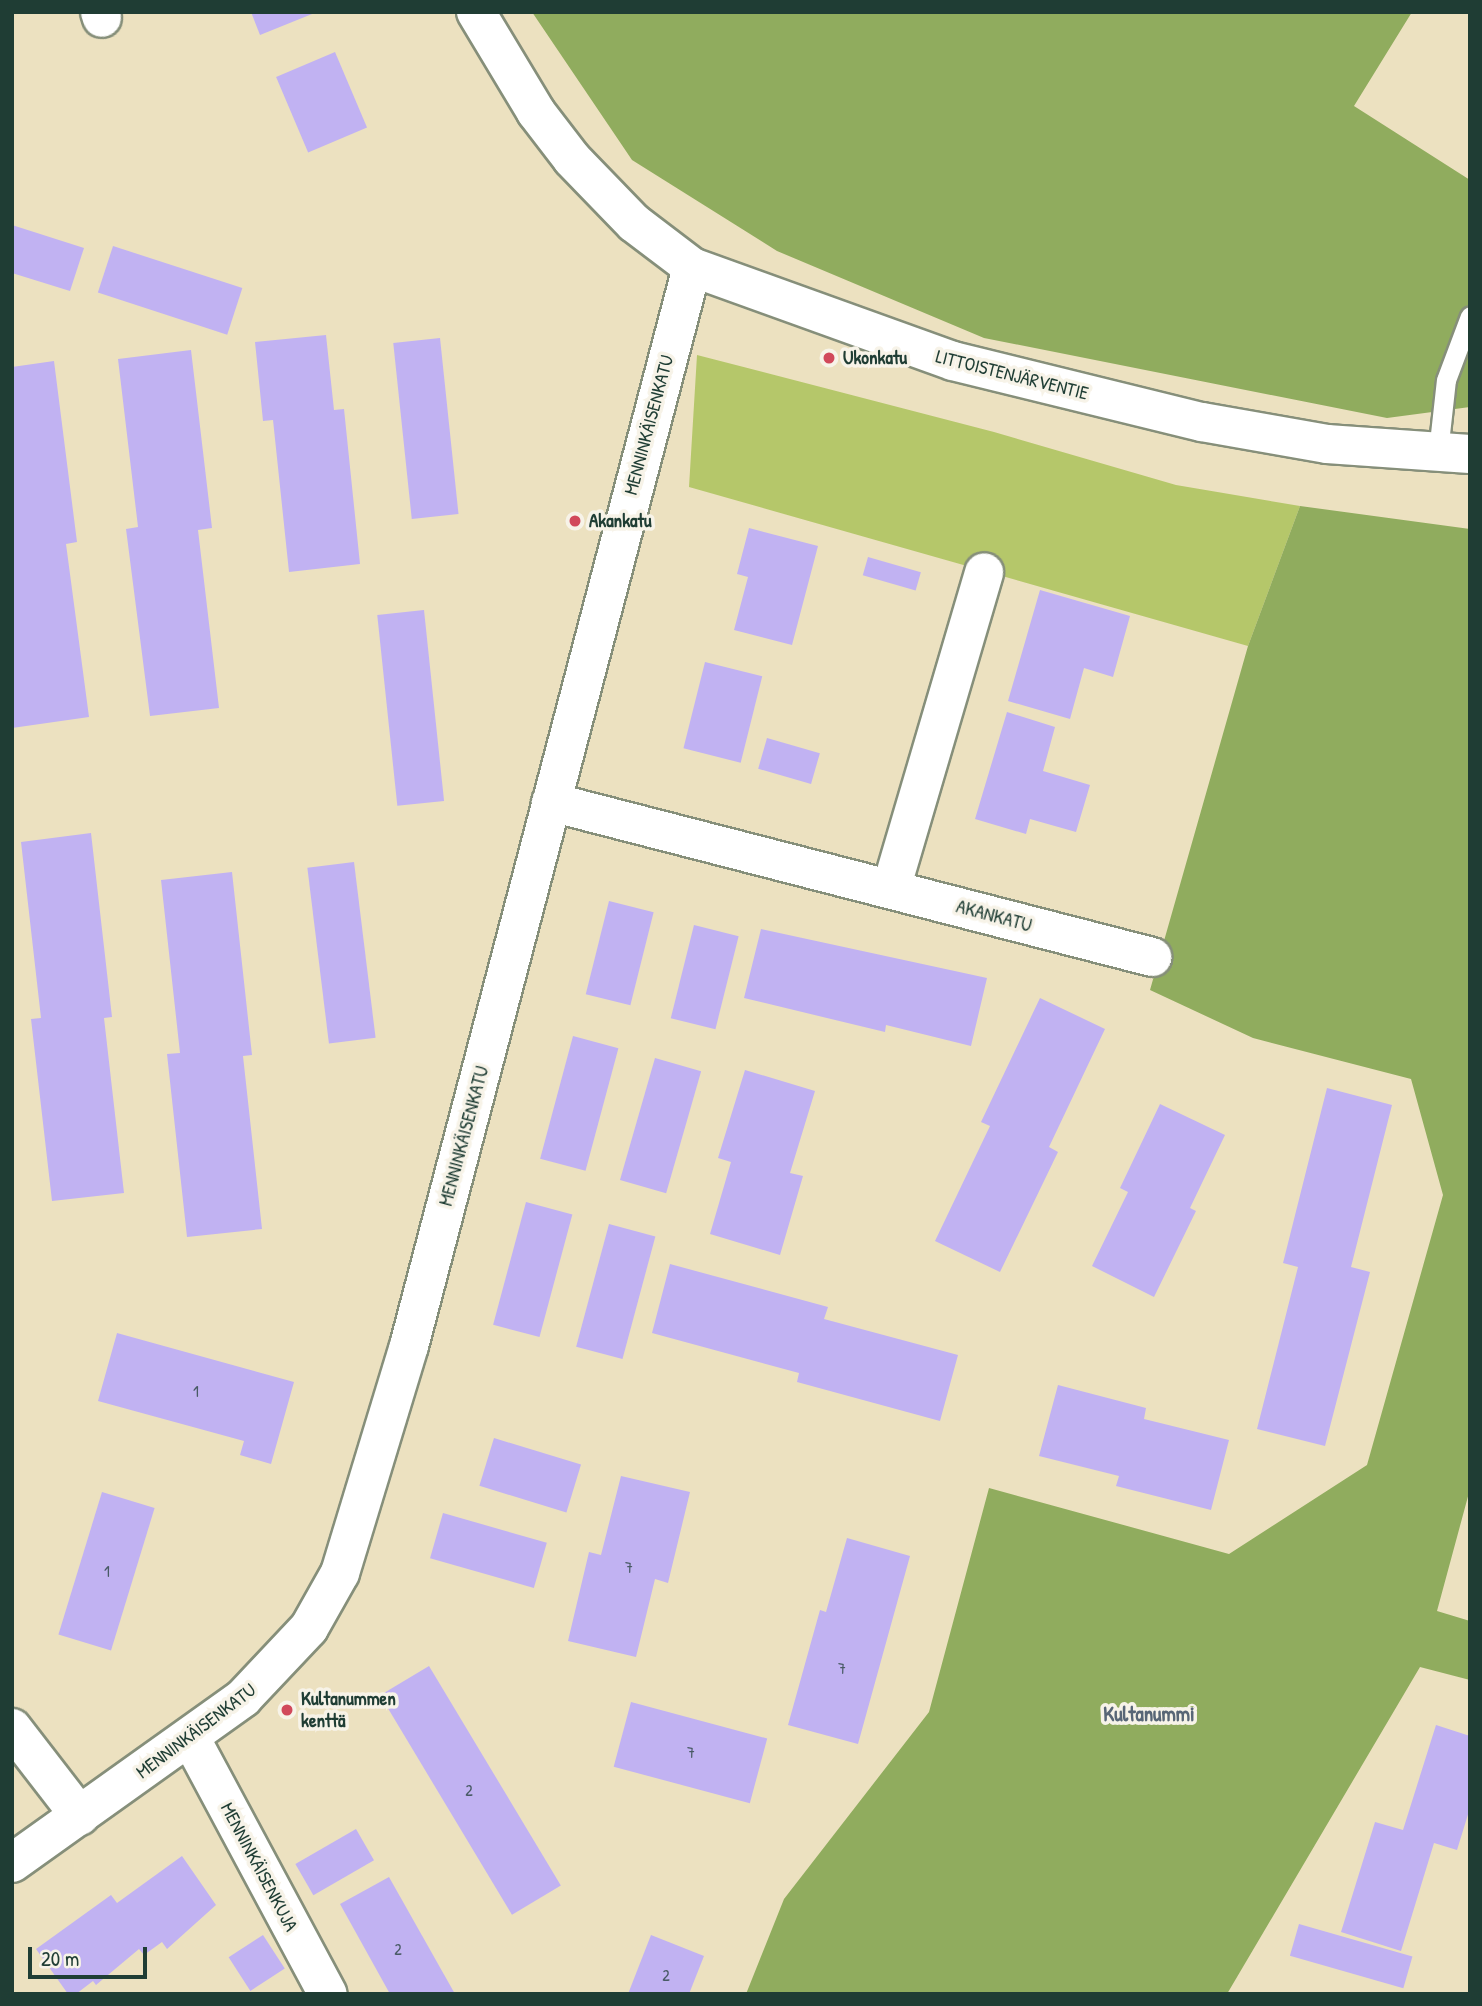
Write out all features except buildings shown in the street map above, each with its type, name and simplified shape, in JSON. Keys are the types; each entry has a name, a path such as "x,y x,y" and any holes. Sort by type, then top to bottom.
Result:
{"street":[{"name":"LITTOISTENJÄRVENTIE","path":"475,12 518,83 572,159 634,223 692,267 953,362 1202,422 1327,444 1454,453"},
{"name":"MENNINKÄISENKATU","path":"12,1863 191,1740 243,1698 288,1653 327,1601 352,1545 409,1346 692,267"},
{"path":"891,889 984,572"},
{"name":"AKANKATU","path":"551,802 1152,957"},
{"path":"12,1728 80,1816"},
{"name":"MENNINKÄISENKUJA","path":"191,1740 328,1994"}],"lane":[{"path":"1454,453 1446,380 1470,316"}],"green space":[{"path":"532,12 1412,12 1354,106 1470,180 1470,407 1387,418 984,338 777,251 632,160"},
{"path":"697,355 994,432 1176,485 1300,506 1248,646 689,487"},
{"path":"1300,506 1470,529 1470,1489 1437,1611 1470,1621 1470,1680 1420,1667 1227,1994 746,1994 784,1899 929,1712 989,1488 1229,1554 1367,1465 1443,1195 1411,1079 1253,1038 1150,990 1248,646"}],"place":[{"name":"Ukonkatu","path":"829,358"},
{"name":"Akankatu","path":"575,521"},
{"name":"Kultanummen kenttä","path":"287,1710"}],"district":[{"name":"Kultanummi","path":"1149,1714"}]}
